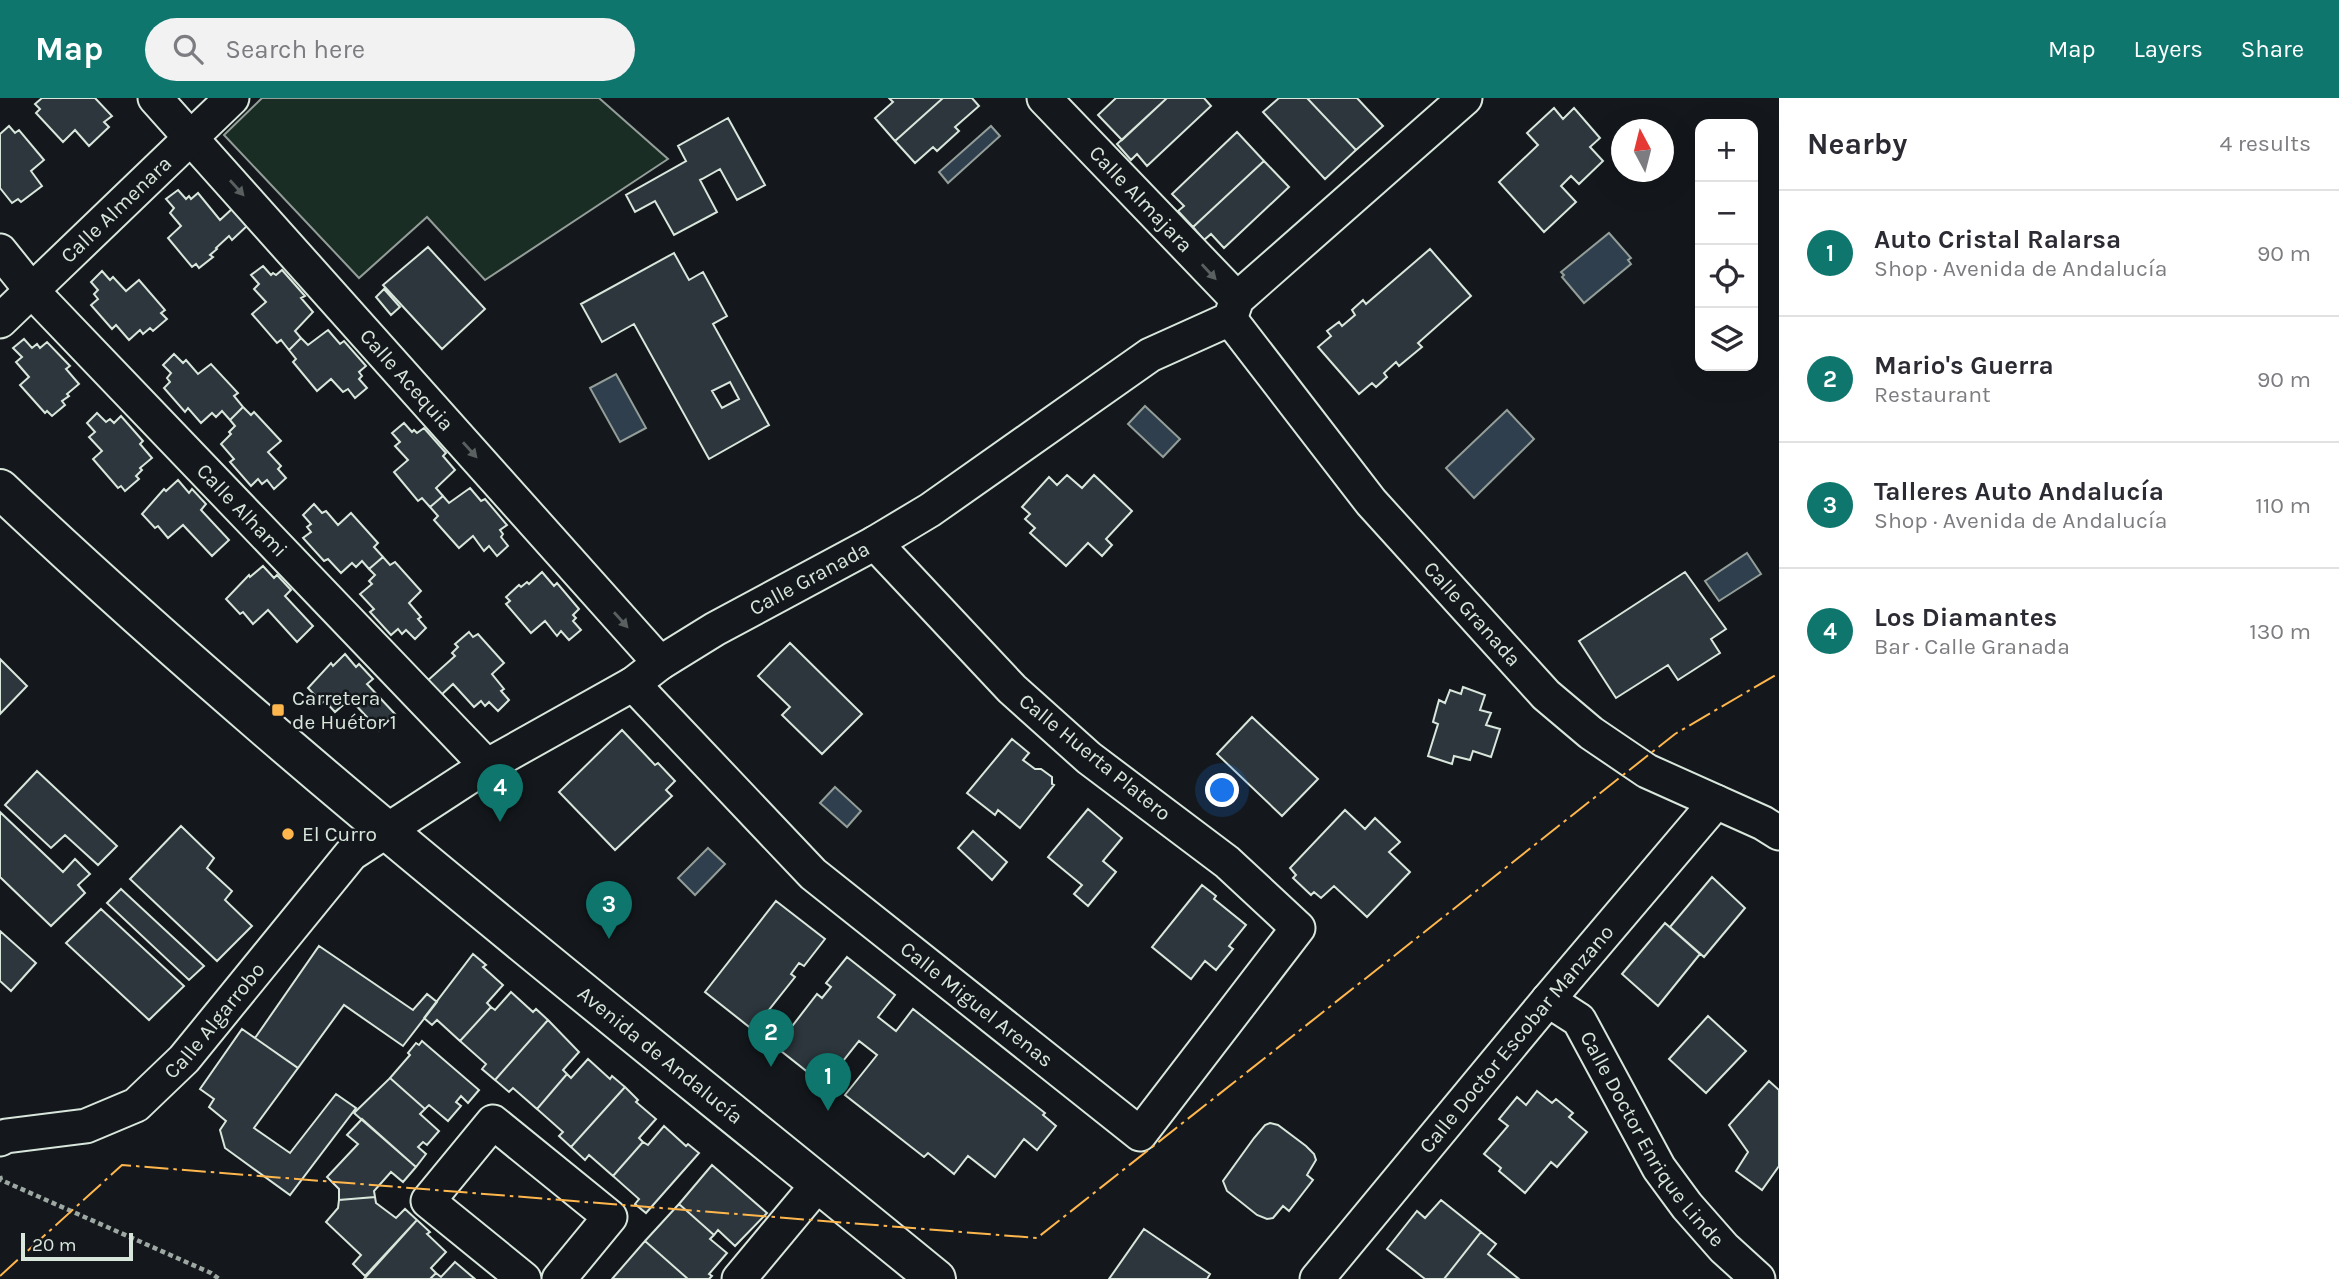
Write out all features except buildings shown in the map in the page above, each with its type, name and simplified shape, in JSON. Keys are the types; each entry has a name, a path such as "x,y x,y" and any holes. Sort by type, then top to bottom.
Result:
{"street":[{"name":"Calle Acequia","path":"155,98 660,663"},
{"name":"Calle Almenara","path":"0,321 232,98"},
{"name":"Calle Almajara","path":"1044,98 1233,309"},
{"name":"Calle Granada","path":"384,831 487,766 633,684 660,663 715,629 875,543 930,510 1150,355 1233,309 1465,98"},
{"name":"Calle Alhami","path":"0,251 32,291 487,766"},
{"name":"Calle Granada","path":"1233,309 1371,502 1546,695 1591,733 1647,771 1763,823 1779,833"},
{"name":"Avenida de Andalucía","path":"0,489 86,570 384,831 936,1279"},
{"name":"Calle Huerta Platero","path":"875,543 1012,690 1089,758 1227,862 1298,928"},
{"name":"Calle Miguel Arenas","path":"633,684 813,874 1140,1135 1298,928"},
{"name":"Calle Doctor Escobar Manzano","path":"1317,1279 1716,802"},
{"name":"Calle Algarrobo","path":"0,1139 86,1126 136,1105 184,1059 351,854 384,831"},
{"name":"Calle Doctor Enrique Linde","path":"1548,1000 1579,1020 1659,1168 1687,1206 1724,1248 1758,1279"},
{"path":"524,1279 428,1201 493,1122 610,1217 559,1279"},
{"path":"739,1279 819,1183"}],"path":[{"path":"0,1176 1,1180 211,1273 219,1279"}],"green space":[{"path":"262,98 599,98 668,159 485,280 427,217 359,278 224,135"}],"water":[{"path":"991,126 1000,136 948,183 939,172"},
{"path":"1609,233 1631,258 1628,260 1631,264 1584,303 1562,277 1564,275 1561,272"},
{"path":"616,374 646,428 620,442 590,388"},
{"path":"1145,406 1180,439 1163,457 1128,424"},
{"path":"1507,410 1534,439 1474,498 1446,468"},
{"path":"1747,553 1761,574 1719,601 1705,581"},
{"path":"835,787 861,811 847,827 820,803"},
{"path":"708,848 725,864 695,895 678,878"}],"power":[{"path":"0,1276 122,1165 1037,1238 1675,734 1779,673"}],"place":[{"name":"Carretera de Huétor 1","path":"278,710"},
{"name":"Los Diamantes","path":"500,822"},
{"name":"El Curro","path":"288,834"},
{"name":"Talleres Auto Andalucía","path":"609,939"},
{"name":"Mario's Guerra","path":"771,1067"},
{"name":"Auto Cristal Ralarsa","path":"828,1111"}]}
